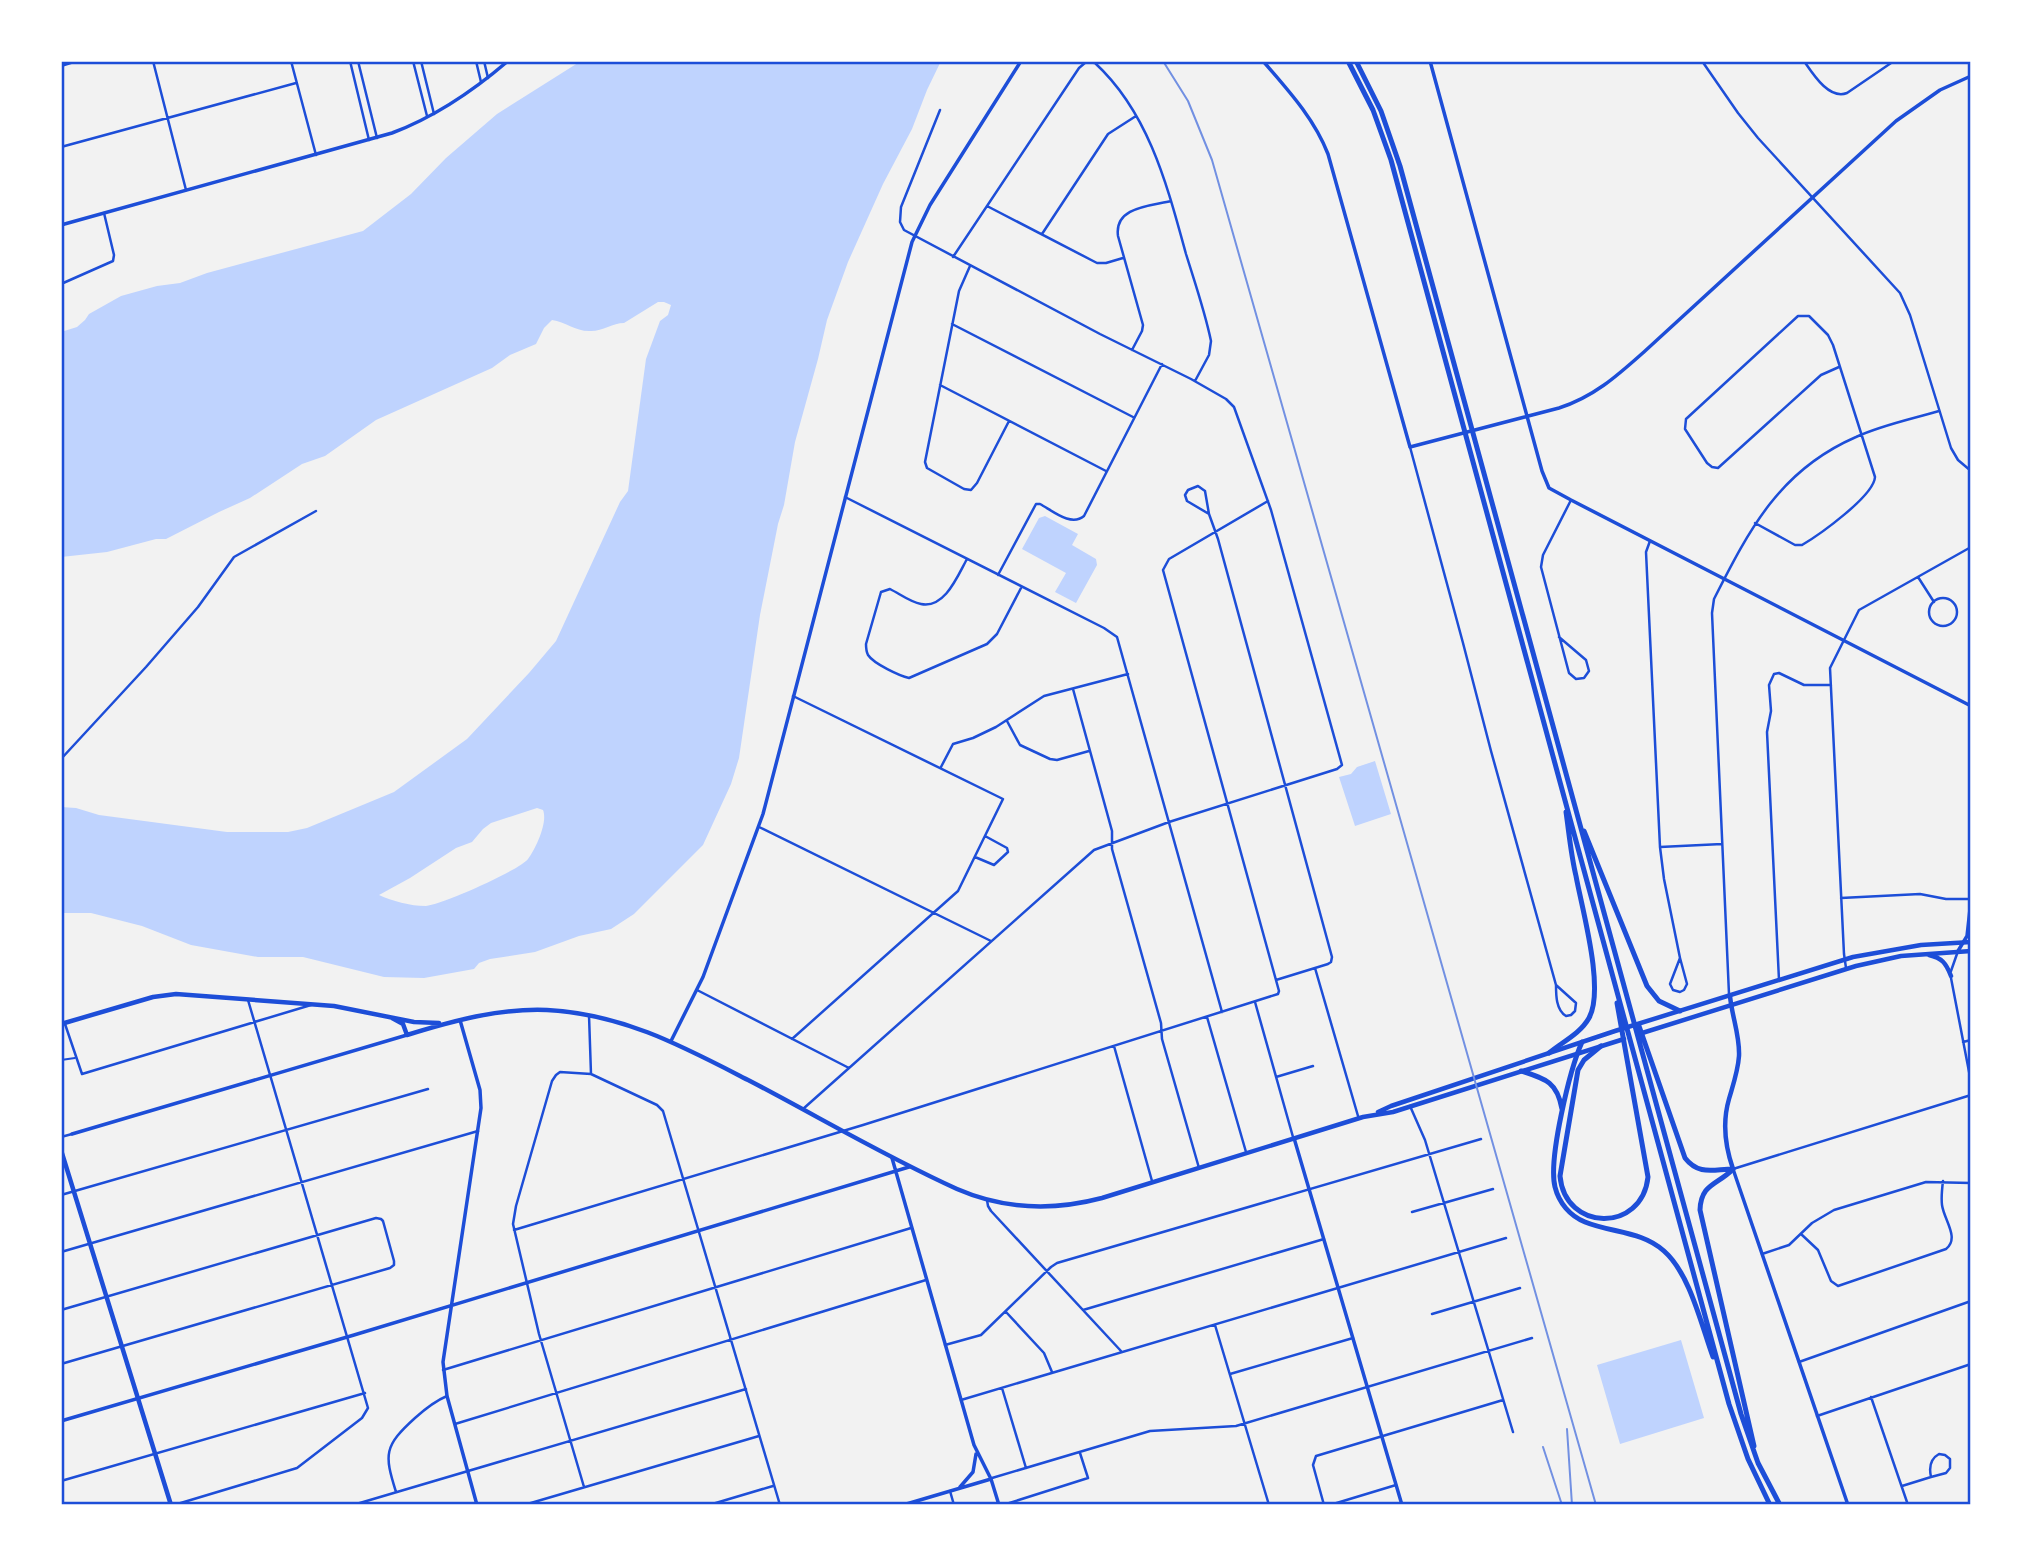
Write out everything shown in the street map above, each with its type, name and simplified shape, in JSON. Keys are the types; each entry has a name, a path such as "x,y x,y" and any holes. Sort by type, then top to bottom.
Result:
{"highway":[{"path":"1348,61 1371,105 1387,147 1467,425"},
{"path":"1357,61 1381,111 1395,150 1562,788 1729,1404"},
{"path":"1470,437 1743,1421 1758,1463 1780,1505"},
{"path":"1549,1053 1585,1025 1595,999 1590,948 1572,859 1562,788"},
{"path":"1575,809 1647,986 1659,1001 1680,1011"},
{"path":"1601,1046 1578,1070 1560,1176 1564,1193 1574,1207 1590,1216 1603,1219 1620,1216 1632,1210 1644,1194 1648,1177 1611,969"},
{"path":"1625,989 1684,1157 1691,1165 1703,1171 1733,1169"},
{"path":"1582,1042 1571,1070 1553,1174 1560,1200 1569,1212 1581,1220 1647,1239 1671,1258 1689,1289 1748,1459 1770,1505"},
{"path":"1521,1071 1551,1084 1559,1096 1563,1112"},
{"path":"1733,1169 1705,1191 1700,1213 1758,1463"}],"main road":[{"path":"1374,1114 1393,1112 1467,1088 1549,1053 1845,960 1897,948 1971,942"},
{"path":"392,1018 403,1024 407,1035 460,1020 520,1011 548,1010 589,1015 636,1027 671,1041 957,1189 987,1200 1024,1206 1066,1205 1102,1198 1246,1154 1465,1082 1521,1071 1846,968 1925,953 1971,951"},
{"path":"1925,953 1943,960 1951,976"},
{"path":"63,1024 165,995 184,994 314,1004 444,1024"},
{"path":"1730,996 1739,1051 1725,1124 1726,1142 1733,1169"},
{"path":"61,1150 137,1398 173,1505"}],"street":[{"path":"61,66 77,61"},
{"path":"153,61 187,191"},
{"path":"291,61 316,155"},
{"path":"350,61 370,140"},
{"path":"358,61 377,138"},
{"path":"413,61 427,118"},
{"path":"421,61 434,114"},
{"path":"476,61 481,82"},
{"path":"484,61 488,78"},
{"path":"61,225 377,138 434,114 488,78 508,61"},
{"path":"671,1041 697,990 759,827 914,236 930,205 1021,61"},
{"path":"1263,61 1307,114 1330,158 1556,985 1560,1012 1564,1016 1570,1016 1575,1011 1576,1003 1556,985"},
{"path":"1430,61 1546,484 1550,489 1971,706"},
{"path":"1702,61 1744,121 1905,301 1954,455 1971,471"},
{"path":"1804,61 1830,91 1842,96 1894,61"},
{"path":"953,257 1083,64 1096,64 1136,116 1157,157 1171,201 1211,341 1209,355 1195,382"},
{"path":"1410,447 1573,403 1607,384 1909,110 1946,87 1971,76"},
{"path":"61,147 296,83"},
{"path":"803,1109 1091,852 1169,822 1341,766 1342,760 1268,501 1234,407 1226,398 970,266 901,227 900,212 940,110"},
{"path":"1042,234 1108,134 1136,116"},
{"path":"1132,350 1144,327 1117,231 1118,223 1132,211 1171,201"},
{"path":"987,206 1097,262 1106,263 1124,258"},
{"path":"61,284 113,261 104,213"},
{"path":"970,266 959,290 925,462 927,468 964,489 973,489 1009,421"},
{"path":"1755,523 1795,545 1802,545 1855,505 1875,480 1861,435 1839,368 1828,335 1809,316 1795,318 1686,419 1685,429 1707,463 1718,468 1821,375 1839,368"},
{"path":"952,324 1134,418"},
{"path":"998,575 1035,505 1040,504 1069,520 1079,520 1084,516 1162,364"},
{"path":"940,384 1107,471"},
{"path":"1730,996 1712,613 1714,599 1755,523 1776,495 1803,469 1835,447 1861,435 1939,411"},
{"path":"1209,514 1187,501 1185,495 1188,490 1197,486 1203,489 1332,955 1331,961 1276,980"},
{"path":"845,497 1113,633 1120,643 1222,1012"},
{"path":"1559,637 1588,664 1589,673 1582,679 1576,679 1569,674 1559,637 1541,564 1571,500"},
{"path":"514,1230 844,1130 1279,993 1163,571 1170,559 1268,501"},
{"path":"61,759 181,627 234,557 316,511"},
{"path":"1650,541 1646,552 1660,847 1664,879 1687,984 1680,992 1673,990 1670,984 1680,958"},
{"path":"1846,968 1830,668 1859,610 1971,547"},
{"path":"967,559 948,593 929,603 918,603 890,589 881,592 866,646 871,659 909,678 987,644 997,634 1021,587"},
{"path":"1917,577 1934,602"},
{"path":"1946,598 1954,603 1957,612 1952,623 1941,626 1932,621 1929,612 1934,602 1946,598"},
{"path":"1779,981 1767,732 1770,680 1774,674 1779,673 1804,685 1831,685"},
{"path":"941,767 953,744 976,737 1007,721 1044,696 1128,674"},
{"path":"1073,689 1112,831 1112,849 1199,1168"},
{"path":"792,1039 958,891 1003,797 793,696"},
{"path":"1007,721 1020,745 1050,760 1090,750"},
{"path":"759,827 991,941"},
{"path":"975,856 994,865 1008,852 1007,848 985,836"},
{"path":"1660,847 1722,844"},
{"path":"1842,898 1920,894 1971,900 1967,936 1952,964 1951,976 1971,1082"},
{"path":"1315,968 1359,1119"},
{"path":"697,990 849,1069"},
{"path":"173,1505 300,1466 365,1415 368,1406 248,999"},
{"path":"1255,1002 1402,1505"},
{"path":"63,1024 82,1074 314,1004"},
{"path":"589,1015 591,1074"},
{"path":"1207,1017 1246,1154"},
{"path":"460,1020 481,1095 481,1108 443,1370 447,1395 477,1505"},
{"path":"61,1137 407,1035"},
{"path":"1963,1042 1971,1040"},
{"path":"1114,1046 1152,1182"},
{"path":"1276,1077 1313,1066"},
{"path":"584,1487 541,1340 514,1230 516,1206 552,1079 560,1072 591,1074 661,1108 685,1179 780,1505"},
{"path":"61,1195 428,1088"},
{"path":"1848,1505 1733,1169 1971,1095"},
{"path":"1410,1106 1422,1130 1513,1432"},
{"path":"61,1252 478,1130"},
{"path":"945,1345 981,1335 1057,1264 1481,1139"},
{"path":"891,1156 976,1449 1001,1505 1088,1478 1080,1452"},
{"path":"61,1421 911,1166"},
{"path":"1801,1234 1818,1250 1831,1281 1838,1286 1946,1249 1953,1238 1942,1209 1943,1181"},
{"path":"1762,1254 1787,1246 1812,1223 1834,1210 1918,1183 1971,1183"},
{"path":"1412,1212 1493,1189"},
{"path":"987,1200 991,1212 1122,1352"},
{"path":"61,1310 376,1218 381,1219 394,1261 390,1268 61,1364"},
{"path":"443,1370 911,1228"},
{"path":"961,1400 1506,1238"},
{"path":"1083,1310 1324,1239"},
{"path":"455,1424 926,1280"},
{"path":"1432,1314 1520,1288"},
{"path":"1799,1362 1971,1301"},
{"path":"1006,1312 1044,1353 1052,1373"},
{"path":"1216,1325 1269,1505"},
{"path":"1230,1374 1353,1338"},
{"path":"904,1505 1156,1430 1225,1427 1245,1423 1532,1338"},
{"path":"1817,1416 1971,1364"},
{"path":"1002,1388 1026,1468"},
{"path":"353,1505 746,1389"},
{"path":"61,1481 365,1392"},
{"path":"396,1492 388,1464 392,1442 399,1432 428,1407 447,1395"},
{"path":"1871,1397 1908,1505"},
{"path":"1324,1505 1312,1465 1315,1457 1503,1400"},
{"path":"524,1505 759,1436"},
{"path":"956,1489 966,1482 973,1472 976,1449"},
{"path":"1902,1486 1931,1477 1948,1471 1951,1462 1948,1457 1942,1454 1934,1458 1930,1467 1931,1477"},
{"path":"709,1505 774,1485"},
{"path":"1330,1505 1396,1485"},
{"path":"950,1491 954,1505"}],"lane":[{"path":"61,1060 76,1058"}],"water":[{"path":"581,61 941,61 912,129 883,184 848,262 827,320 795,442 778,524 760,615 739,758 731,784 703,845 634,914 611,929 579,936 535,952 490,959 479,963 474,969 424,978 384,977 303,957 258,957 191,945 142,926 91,913 61,913 61,807 76,808 99,815 227,832 288,832 307,828 394,792 467,739 556,641 620,502 628,491 646,359 660,321 668,315 671,305 664,302 658,302 624,323 595,331 581,330 552,320 544,328 536,344 510,355 492,368 376,420 325,456 302,464 250,498 166,539 156,539 107,552 61,557 61,332 77,327 89,314 121,296 180,283 207,273 363,231 411,194 446,158 497,114","holes":["537,808 543,810 543,828 528,859 496,878 447,900 426,906 401,903 379,895 456,848 472,842 491,823"]},
{"path":"1045,516 1078,534 1072,545 1096,559 1097,565 1076,603 1055,592 1066,573 1022,549 1039,518"},
{"path":"1375,761 1391,814 1355,826 1339,777 1351,774 1357,767"},
{"path":"1681,1340 1704,1418 1620,1444 1597,1365"}],"railway":[{"path":"1163,61 1188,101 1212,160 1596,1505"},
{"path":"1567,1429 1572,1505"},
{"path":"1543,1447 1562,1505"}]}
